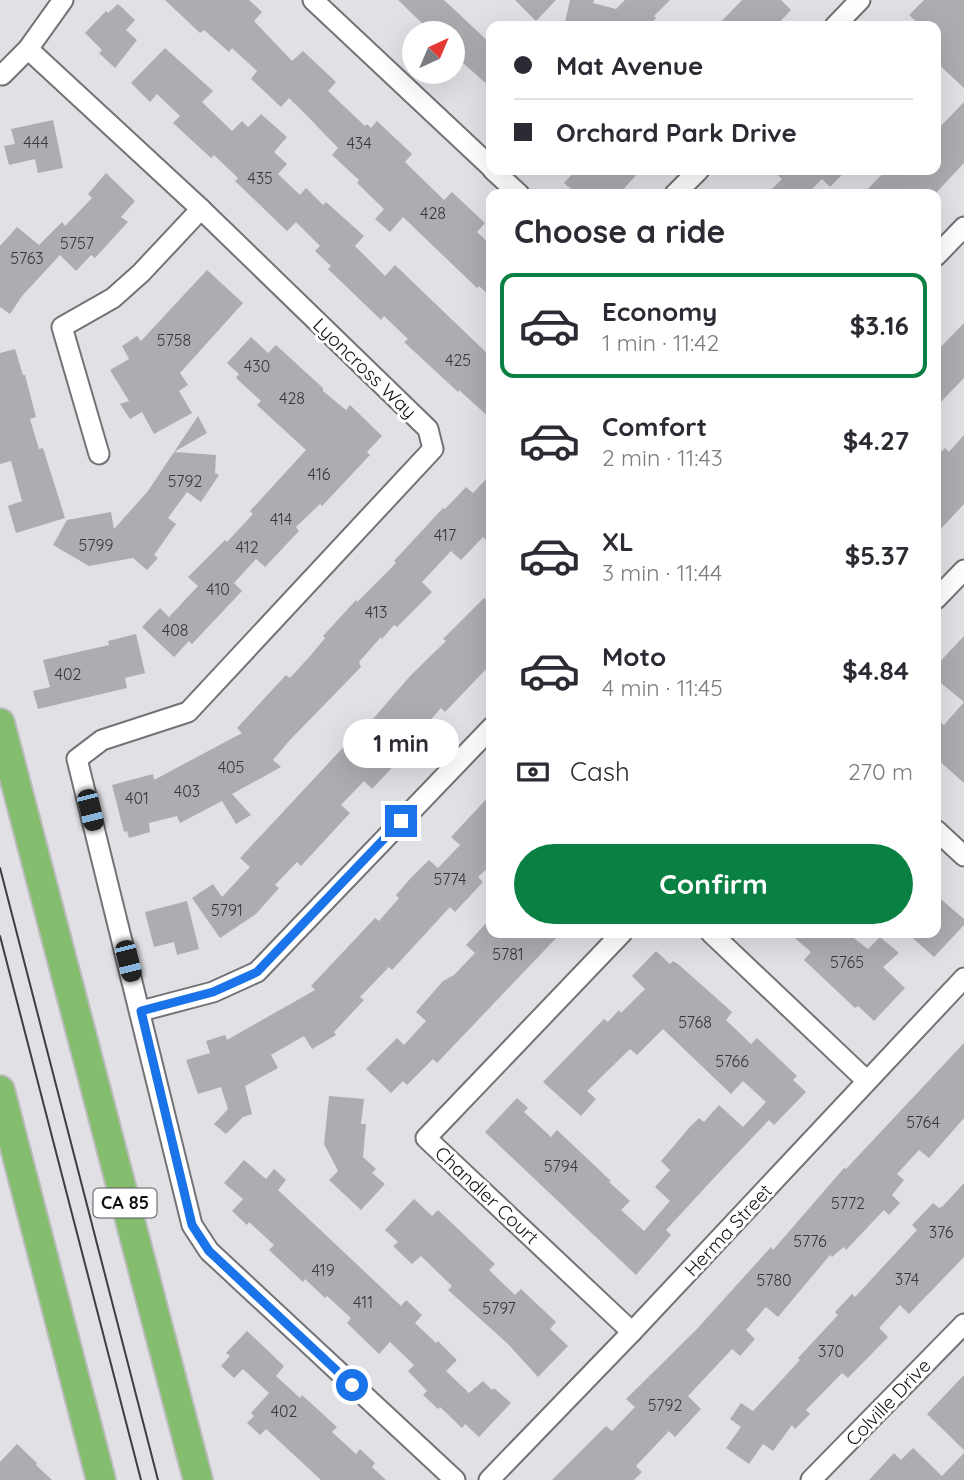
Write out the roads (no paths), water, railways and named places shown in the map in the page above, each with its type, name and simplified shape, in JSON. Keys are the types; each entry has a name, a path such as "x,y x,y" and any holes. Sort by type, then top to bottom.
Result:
{"highway":[{"name":"CA 85","path":"0,723 198,1480"},
{"path":"0,1090 101,1480"}],"street":[{"path":"2,75 28,50 63,0"},
{"path":"313,0 486,162"},
{"path":"840,21 860,0"},
{"name":"Lyoncross Way","path":"28,50 201,209 428,429 433,449 188,712 102,740 77,759 141,1011"},
{"path":"499,175 514,189"},
{"path":"680,189 694,175"},
{"path":"99,454 62,327 113,298 141,273 201,209"},
{"path":"941,251 964,227"},
{"path":"941,594 964,570"},
{"path":"455,1480 209,1251 192,1225 141,1011 213,992 257,972 486,733"},
{"path":"941,835 964,856"},
{"name":"Chandler Court","path":"617,938 426,1138 632,1332"},
{"path":"716,938 867,1081"},
{"name":"Herma Street","path":"489,1480 632,1332 964,978"},
{"name":"Colville Drive","path":"811,1480 964,1324"}],"tram line":[{"path":"0,868 158,1480"},
{"path":"0,936 141,1480"}]}
